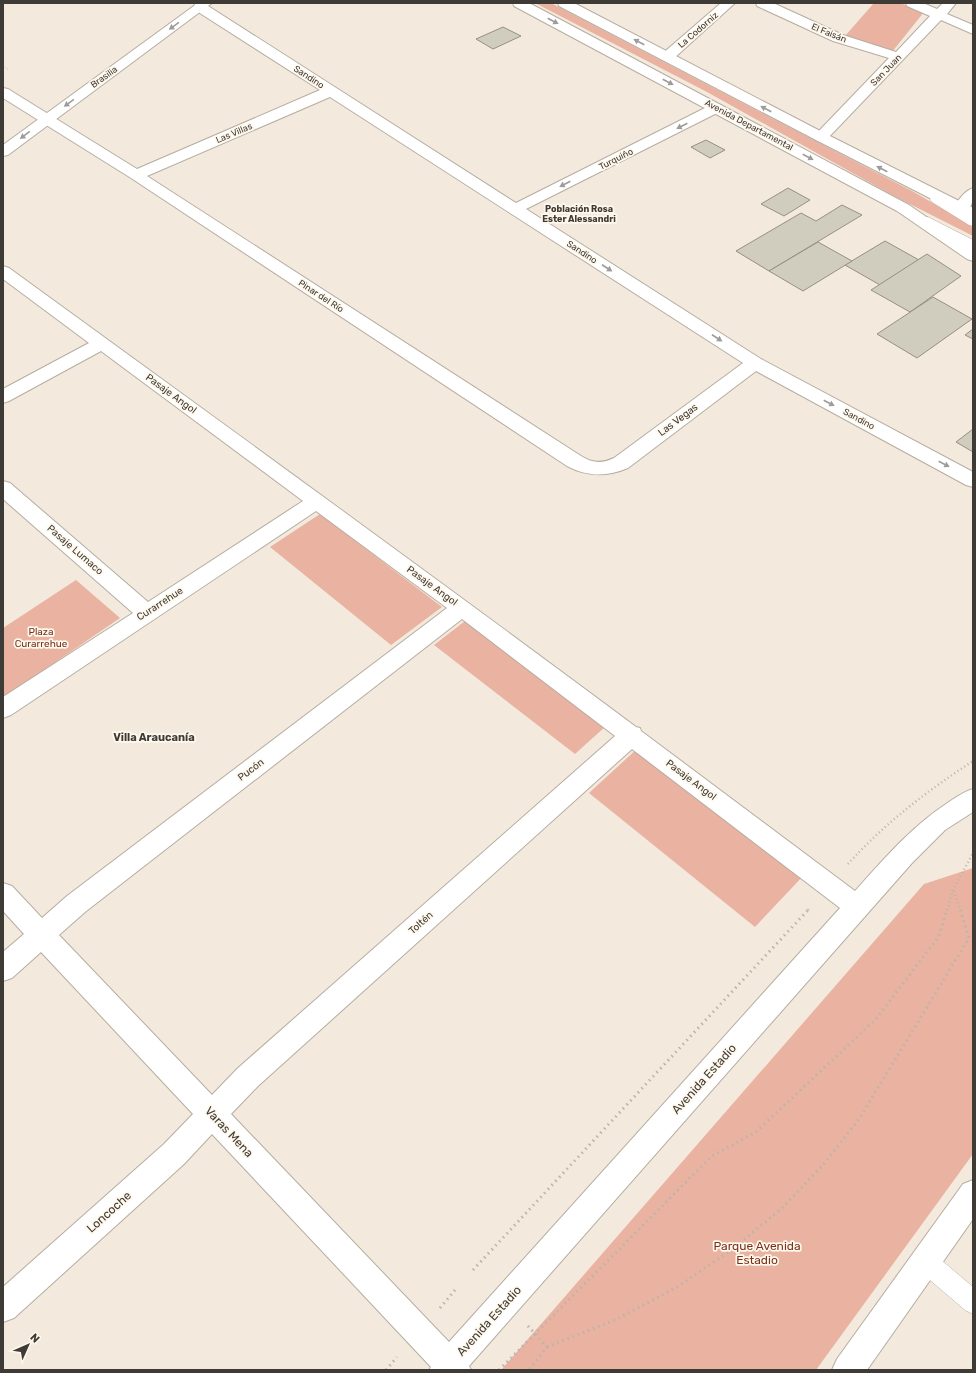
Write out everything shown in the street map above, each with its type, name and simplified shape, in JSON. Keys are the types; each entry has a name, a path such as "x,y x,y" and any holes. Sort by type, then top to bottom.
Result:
{"street":[{"name":"Avenida Departamental","path":"519,3 903,208 973,256"},
{"path":"564,3 821,138 967,211 973,193"},
{"name":"La Codorniz","path":"667,57 729,3"},
{"name":"El Faisán","path":"762,3 838,38 899,57"},
{"path":"912,3 973,30"},
{"name":"San Juan","path":"821,138 950,3"},
{"name":"Sandino","path":"203,5 331,91 756,363 973,480"},
{"name":"Brasilia","path":"3,152 203,5"},
{"name":"Las Villas","path":"136,175 331,91"},
{"name":"Pinar del Río","path":"3,92 48,118 574,461 588,468 597,469"},
{"name":"Turquiño","path":"515,209 716,108"},
{"name":"Pasaje Angol","path":"3,270 462,608 857,906"},
{"path":"3,397 102,343"},
{"name":"Las Vegas","path":"597,469 606,469 621,463 756,363"},
{"name":"Pasaje Lumaco","path":"3,488 147,613"},
{"name":"Curarrehue","path":"3,709 317,501"},
{"name":"Pucón","path":"3,969 76,904 462,608"},
{"name":"Toltén","path":"212,1114 248,1077 632,735"},
{"name":"Avenida Estadio","path":"450,1368 506,1302 857,906 918,840 937,823 973,799"},
{"name":"Varas Mena","path":"3,894 450,1368"},
{"name":"Loncoche","path":"3,1306 174,1154 212,1114"},
{"path":"848,1370 973,1194"}],"lane":[{"path":"916,186 973,222"},
{"path":"903,208 973,245"},
{"path":"925,1261 973,1302"}],"path":[{"path":"474,1270 830,886 856,855 885,826 918,798 973,761"},
{"path":"500,1370 712,1156 756,1132 876,1019 939,936 953,890 973,852"},
{"path":"529,1370 547,1347 615,1320 677,1287 734,1248 782,1208 823,1165 859,1119 969,938 953,890"},
{"path":"506,1302 536,1333 547,1347"}],"green space":[{"path":"535,3 551,3 912,191 973,226 973,236 892,195 707,92"},
{"path":"874,3 900,3 924,12 892,52 845,36"},
{"path":"320,514 442,607 391,645 270,547"},
{"name":"Plaza Curarrehue","path":"76,580 120,618 3,698 3,628"},
{"path":"465,621 606,726 575,754 434,645"},
{"path":"638,748 804,875 755,927 589,793"},
{"name":"Parque Avenida Estadio","path":"973,868 973,1154 816,1370 501,1370 924,884"}],"building":[{"path":"503,27 521,36 493,49 476,39"},
{"path":"706,140 725,150 710,158 691,147"},
{"path":"788,188 810,200 784,216 761,204"},
{"path":"842,205 862,215 769,271 736,251 801,213 816,221"},
{"path":"885,241 919,260 880,285 845,265"},
{"path":"818,242 852,261 803,291 769,271"},
{"path":"927,254 961,276 910,312 871,290"},
{"path":"933,297 972,319 917,358 877,334"},
{"path":"973,329 973,339 965,335"},
{"path":"973,429 973,452 956,442"}],"district":[{"name":"Población Rosa Ester Alessandri","path":"579,214"},
{"name":"Villa Araucanía","path":"154,737"}]}
